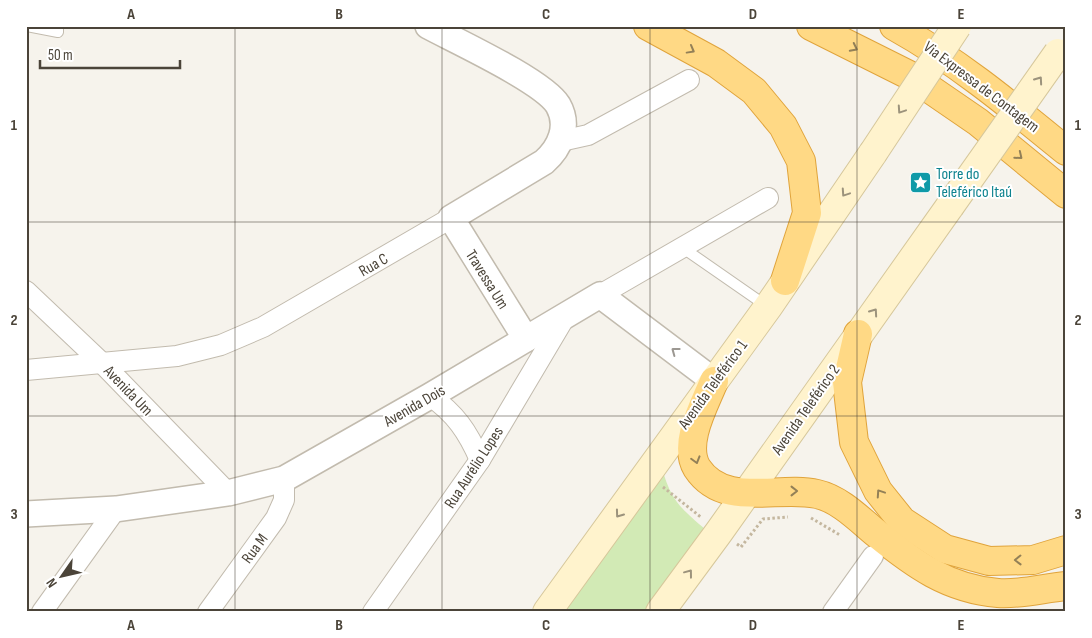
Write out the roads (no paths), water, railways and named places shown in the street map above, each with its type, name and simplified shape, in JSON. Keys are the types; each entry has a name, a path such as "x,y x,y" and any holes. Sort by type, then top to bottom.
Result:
{"highway":[{"path":"648,26 716,64 754,91 783,126 801,161 807,213 785,282"},
{"name":"Via Expressa de Contagem","path":"811,26 911,76 978,122 1066,194"},
{"name":"Via Expressa de Contagem","path":"894,26 932,47 986,86 1066,151"},
{"path":"858,334 847,382 854,442 878,491 902,521 945,549 989,560 1033,560 1066,550"},
{"path":"714,381 694,436 692,449 696,466 707,480 722,488 745,494 799,490 820,494 847,509 930,574 961,586 999,593 1066,586"}],"main road":[{"name":"Avenida Teleférico 1","path":"547,612 768,308 958,26"},
{"name":"Avenida Teleférico 2","path":"660,612 719,532 1062,48"}],"street":[{"path":"428,26 547,92 558,106 563,125 561,141 588,135 689,80"},
{"name":"Rua C","path":"26,370 177,356 221,345 255,331 544,162 555,153 561,141"},
{"name":"Avenida Dois","path":"26,514 116,509 228,493 284,479 430,396 768,198"},
{"name":"Travessa Um","path":"451,218 526,339"},
{"name":"Avenida Um","path":"26,290 102,363 228,493"},
{"path":"600,295 714,381"},
{"name":"Rua Aurélio Lopes","path":"373,612 480,460 566,317"},
{"path":"430,396 446,407 461,422 471,437 480,460"},
{"name":"Rua M","path":"208,612 276,518 284,500 284,479"},
{"path":"42,612 116,509"},
{"path":"833,612 873,556"}],"lane":[{"path":"27,26 58,32 58,26"},
{"path":"683,248 768,308"}],"place":[{"name":"Torre do Teleférico Itaú","path":"920,182"}]}
